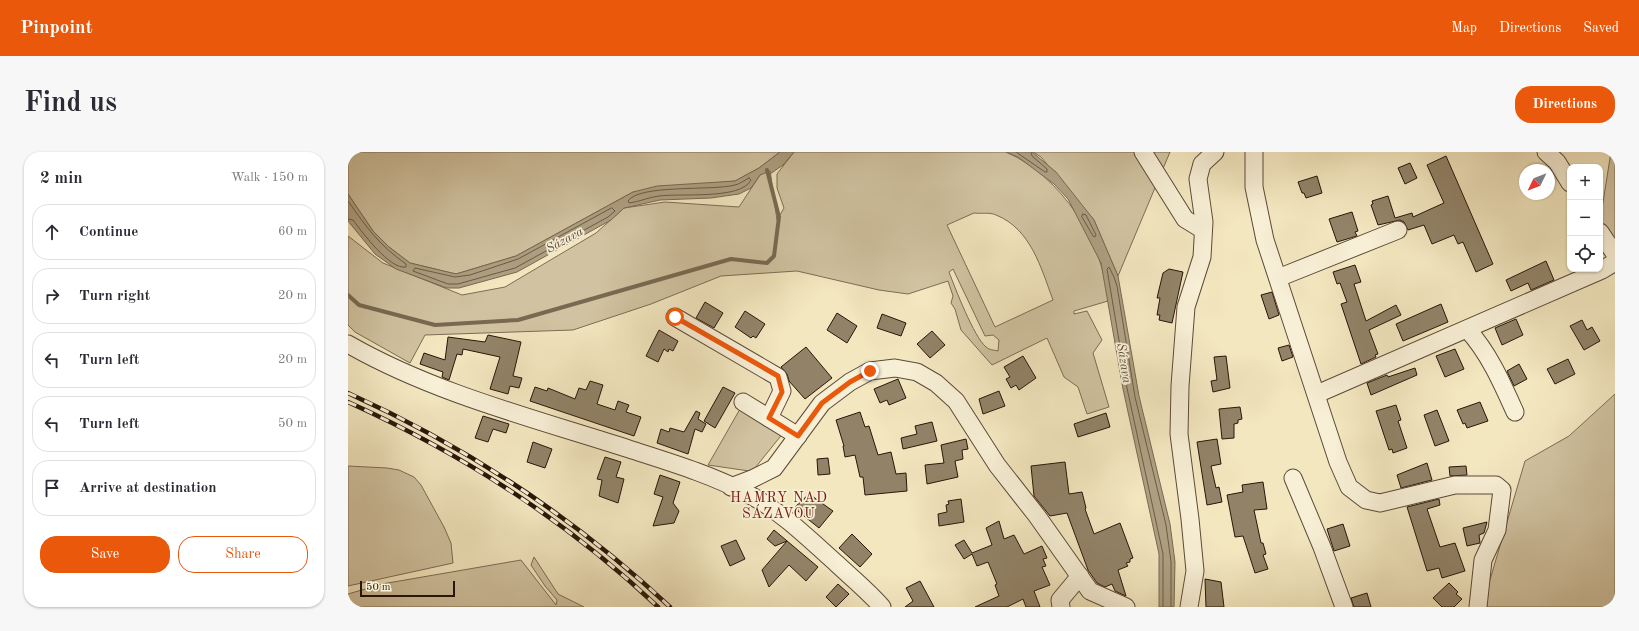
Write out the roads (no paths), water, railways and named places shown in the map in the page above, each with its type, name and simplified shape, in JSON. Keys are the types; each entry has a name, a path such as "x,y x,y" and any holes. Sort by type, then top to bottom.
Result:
{"street":[{"path":"1143,152 1185,219 1203,230"},
{"path":"1189,607 1195,571 1179,434 1180,386 1186,307 1202,257 1204,222 1198,179 1202,164 1215,152"},
{"path":"1254,152 1254,187 1265,240 1317,394 1338,462 1350,487 1366,500 1380,503 1455,485 1496,485 1502,490 1497,530 1483,560 1478,607"},
{"path":"1546,152 1557,162 1567,178"},
{"path":"1278,278 1398,230"},
{"path":"1603,236 1615,254"},
{"path":"1317,394 1602,270 1615,262"},
{"path":"675,317 778,376 782,392 769,418"},
{"path":"1467,329 1476,339 1498,374 1515,412"},
{"path":"348,344 374,359 416,378 691,469 749,494 779,514 806,536 882,607"},
{"path":"731,487 774,468 822,403 850,382 870,371 895,368 917,372 936,383 956,401 996,466 1037,516 1090,590 1126,607"},
{"path":"743,402 798,436"},
{"path":"1293,478 1322,547 1344,607"},
{"path":"1061,607 1060,600 1080,576"}],"water":[{"name":"Sázava","path":"780,152 794,152 783,165 770,174 770,171 760,175 751,188 739,194 711,198 660,200 624,208 611,220 517,272 459,288 447,288 396,269 375,254 348,221 348,194 373,231 389,247 410,263 456,274 516,256 633,192 657,186 735,181 759,168"},
{"name":"Sázava","path":"1006,152 1032,152 1056,172 1094,220 1118,276 1139,396 1170,524 1175,562 1174,607 1159,607 1159,554 1123,389 1101,263 1068,199 1054,184 1018,157"}],"waterway":[{"path":"348,295 359,305 435,325 518,320 731,259 767,263 774,256 779,217 767,170"}],"railway":[{"path":"348,393 434,436 518,487 596,544 670,607"},
{"path":"348,402 431,444 512,492 587,546 658,607"}],"district":[{"name":"HAMRY NAD SÁZAVOU","path":"779,506"}]}
